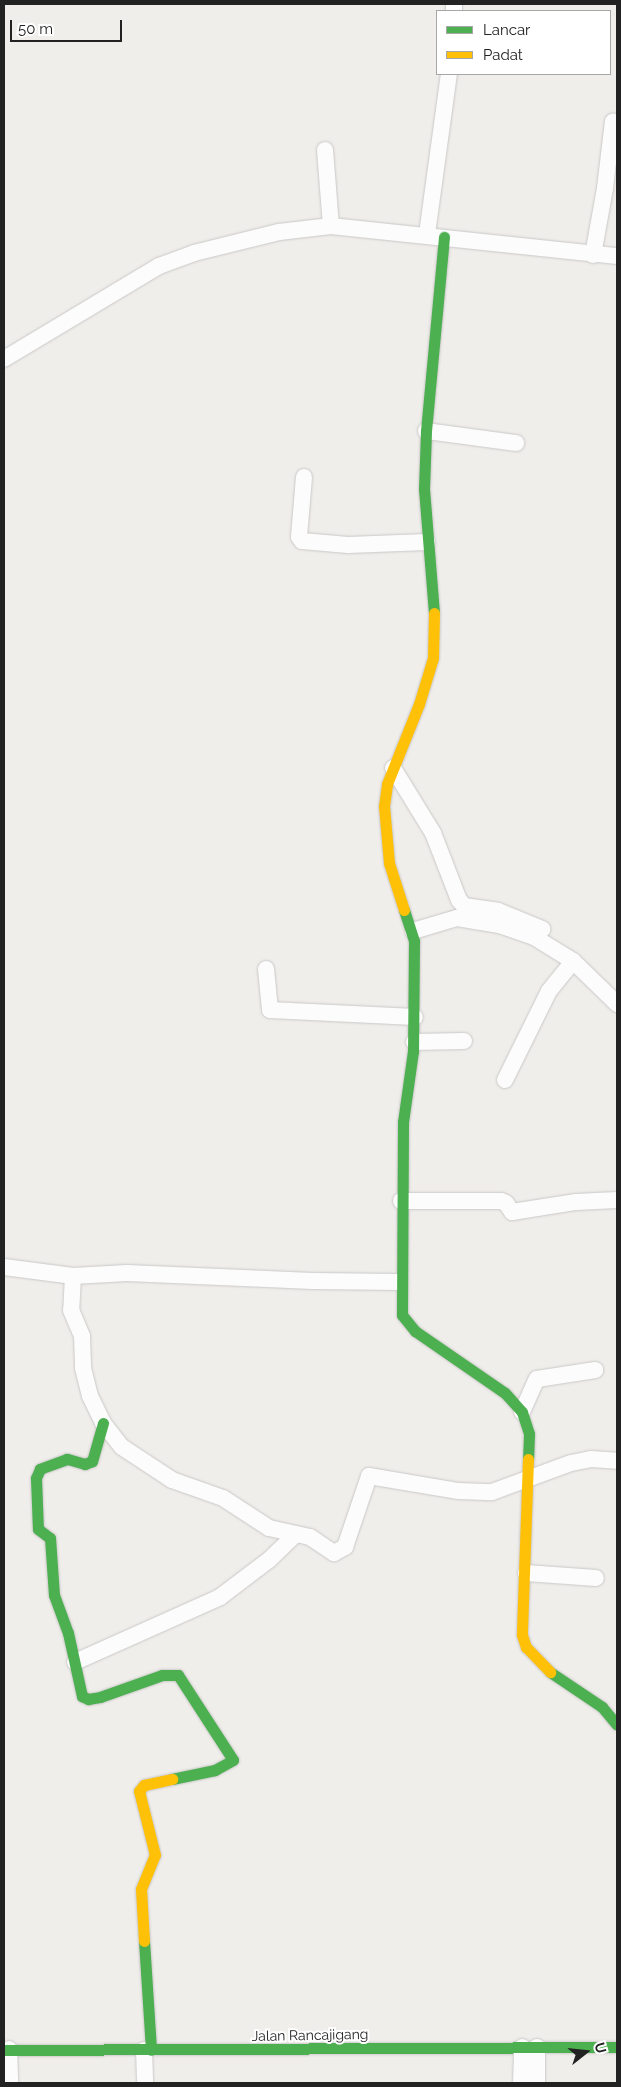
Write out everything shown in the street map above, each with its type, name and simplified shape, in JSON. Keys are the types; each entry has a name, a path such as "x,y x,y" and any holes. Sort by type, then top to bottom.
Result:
{"street":[{"path":"427,234 449,75"},
{"path":"593,255 605,188 613,121"},
{"path":"325,150 331,226"},
{"path":"4,359 159,266 194,253 279,232 331,226 376,233 427,234 593,255 617,256"},
{"path":"444,237 426,431 424,489 434,619 433,658 419,704 394,768 385,799 386,843 390,863 413,931 414,1042 403,1122 400,1201 402,1314 409,1324 505,1393 522,1412 529,1434 530,1481 522,1634 526,1647 542,1667 602,1707 617,1725"},
{"path":"426,431 516,443"},
{"path":"304,477 299,537 302,541 348,545 427,542"},
{"path":"394,768 430,827 458,900 464,906 498,911 542,929"},
{"path":"413,931 452,918 499,925 544,941 573,961 617,1004"},
{"path":"505,1080 549,991 573,961"},
{"path":"266,969 268,1008 271,1011 415,1017"},
{"path":"414,1042 464,1041"},
{"path":"400,1201 501,1201 506,1203 512,1212 550,1205 617,1200"},
{"path":"4,1267 73,1276 128,1273 313,1282 400,1282"},
{"path":"73,1276 71,1310 82,1336 83,1368 90,1396 104,1423 122,1447 162,1475 185,1486 223,1498 275,1531 310,1537 334,1553 342,1552 368,1476 487,1492 530,1481 583,1460 617,1461"},
{"path":"522,1412 537,1379 595,1370"},
{"path":"104,1423 92,1461 85,1464 75,1459 67,1460 40,1469 36,1478 38,1529 50,1538 54,1595 75,1662 82,1696 88,1699 162,1675 178,1675 233,1758 230,1764 215,1770 140,1788 140,1801 155,1855 141,1889 147,2050 145,2083"},
{"path":"75,1662 220,1597 269,1560 296,1534"},
{"path":"526,1573 596,1578"},
{"name":"Jalan Rancajigang","path":"6,2050 617,2046"},
{"path":"521,2083 529,2047"},
{"path":"529,2047 537,2083"},
{"path":"6,2050 10,2083"}],"traffic: fast":[{"path":"434,613 424,489 426,431 444,237"},
{"path":"404,910 414,941 413,1051 403,1122 402,1315 415,1331 505,1393 522,1412 529,1434 528,1459"},
{"path":"103,1423 92,1461 85,1464 67,1459 40,1469 36,1478 38,1529 50,1538 54,1595 68,1633 82,1696 88,1699 100,1697 162,1675 178,1675 233,1760 215,1770 172,1779"},
{"path":"550,1672 602,1707 617,1725"},
{"path":"144,1941 151,2050"},
{"path":"4,2050 617,2047"}],"traffic: slow":[{"path":"404,910 389,863 384,806 387,784 419,704 433,658 434,613"},
{"path":"528,1459 522,1635 526,1647 550,1672"},
{"path":"144,1941 141,1889 155,1855 139,1791 144,1785 172,1779"}]}
